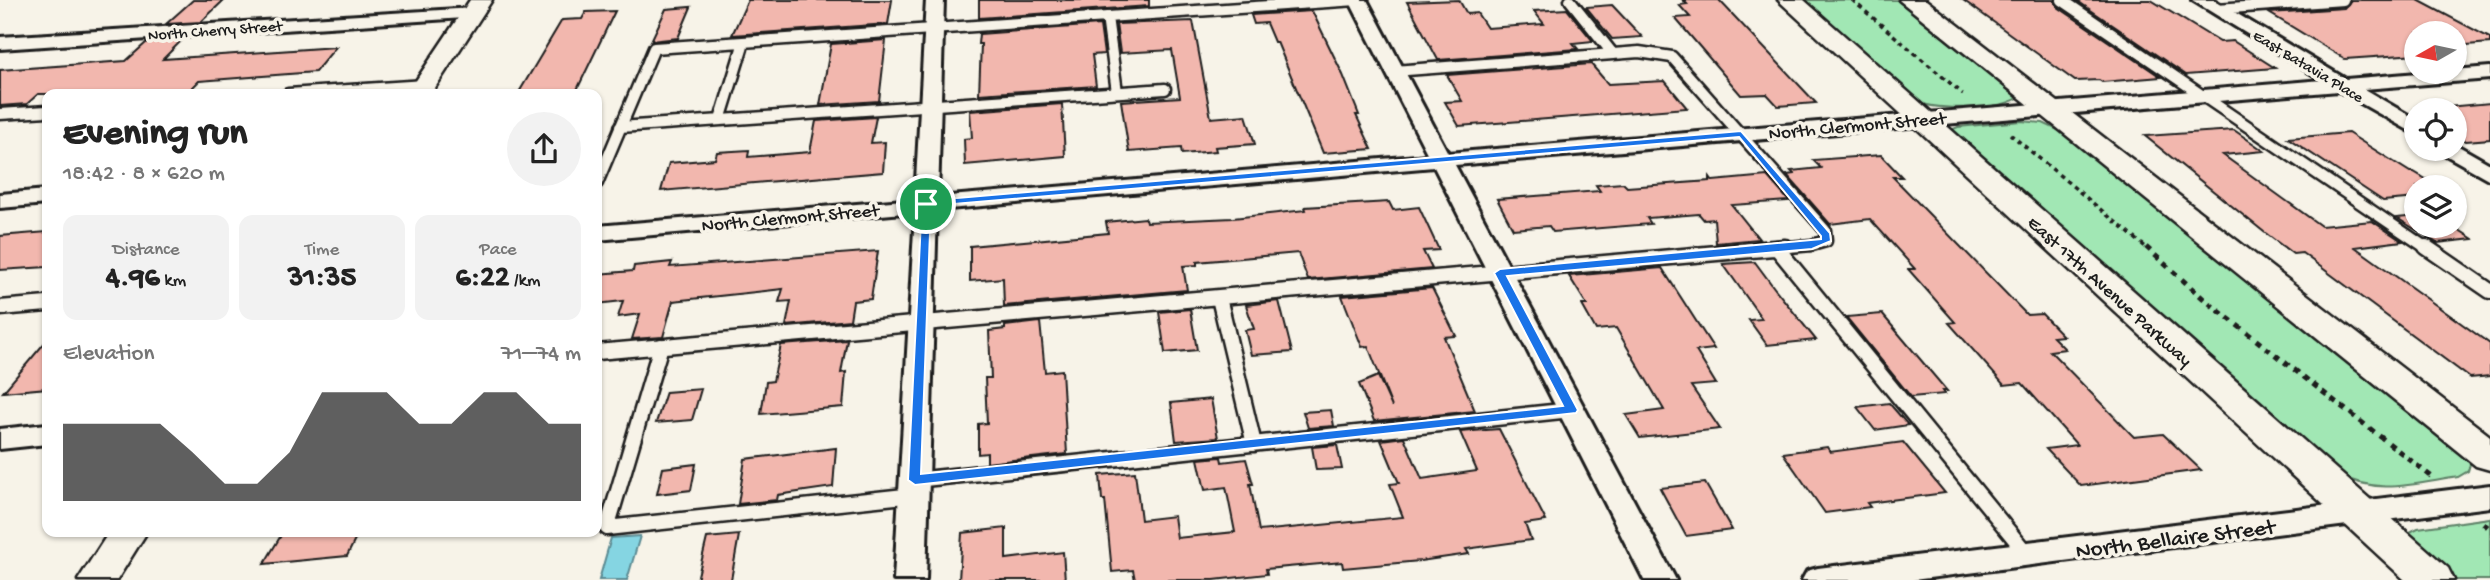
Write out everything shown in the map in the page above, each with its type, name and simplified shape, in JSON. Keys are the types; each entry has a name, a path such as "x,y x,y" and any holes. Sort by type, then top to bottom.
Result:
{"main road":[{"name":"East 17th Avenue Parkway","path":"1790,0 2432,580"},
{"path":"1911,0 2490,456"}],"street":[{"path":"910,580 935,0"},
{"path":"1357,0 1660,580"},
{"name":"East Batavia Place","path":"2209,5 2404,121"},
{"path":"423,89 477,6"},
{"name":"North Cherry Street","path":"0,43 477,6"},
{"name":"North Clermont Street","path":"602,233 1985,113 2490,74"},
{"path":"2467,160 2490,173"},
{"path":"0,201 42,197"},
{"path":"0,439 42,435"},
{"name":"North Bellaire Street","path":"1818,580 2027,556 2490,496"},
{"path":"97,580 125,537"}],"lane":[{"path":"602,171 654,48 1357,0"},
{"path":"1570,0 1613,54"},
{"path":"2062,0 2490,291"},
{"path":"2209,5 2343,0"},
{"path":"1107,16 1117,92"},
{"path":"720,120 744,42"},
{"path":"602,352 1777,248 1820,244 1826,241 1827,235 1672,57 1651,52 1394,71"},
{"path":"620,127 1165,89"},
{"path":"0,114 42,111"},
{"path":"1777,248 2027,556"},
{"path":"1219,298 1254,444"},
{"path":"0,308 42,304"},
{"path":"661,346 607,528 1254,444 1571,410"}],"path":[{"path":"1852,0 2107,212 2205,300 2374,429 2490,529"}],"green space":[{"path":"1802,0 1897,0 2018,98 1997,105 1967,108 1951,108 1915,101"},
{"path":"2021,121 2043,123 2060,131 2465,454 2470,464 2468,471 2458,477 2395,486 2366,484 2335,473 1954,133 1953,129"},
{"path":"2490,518 2490,580 2452,580 2409,538 2410,532 2418,528"}],"water":[{"path":"640,536 627,580 599,580 611,538"}],"building":[{"path":"193,0 224,0 201,22 166,24"},
{"path":"748,0 892,0 888,24 732,35"},
{"path":"979,0 1149,0 1149,6 979,18"},
{"path":"1459,0 1467,14 1477,13 1487,28 1544,24 1534,11 1567,9 1593,41 1573,43 1578,49 1438,60 1407,2"},
{"path":"1683,0 1719,0 1816,103 1778,106 1767,94 1741,95 1675,18 1690,17 1679,5 1687,4"},
{"path":"1963,0 2054,0 2058,7 2161,77 2102,82 2075,81"},
{"path":"2076,0 2151,0 2220,42 2233,41 2275,68 2186,75"},
{"path":"2351,0 2418,0 2458,21 2404,21 2404,55 2345,59 2269,13 2344,8"},
{"path":"1612,5 1642,37 1612,39 1586,7"},
{"path":"691,7 678,38 651,41 666,9"},
{"path":"615,11 577,89 521,89 562,20 582,19 586,12"},
{"path":"1312,11 1343,75 1359,115 1356,115 1372,149 1323,153 1277,42 1274,42 1266,23 1254,24 1251,15"},
{"path":"1193,21 1211,118 1246,115 1255,144 1215,147 1216,151 1182,154 1181,148 1129,152 1121,101 1180,97 1172,50 1120,53 1116,24"},
{"path":"1100,25 1104,54 1092,55 1096,86 979,94 979,34"},
{"path":"2468,26 2490,38 2490,43 2468,45"},
{"path":"183,39 163,59 336,47 315,72 199,81 191,89 42,89 42,94 38,94 27,104 0,106 0,70 126,61 147,42"},
{"path":"886,40 879,101 820,105 831,44"},
{"path":"1591,64 1608,84 1665,81 1687,108 1459,126 1445,102 1462,101 1447,75"},
{"path":"2490,103 2490,139 2467,141 2467,105"},
{"path":"1062,104 1065,156 965,165 964,139 972,138 970,111"},
{"path":"876,117 871,143 885,142 883,172 661,191 669,163 715,159 717,152 749,150 748,157 810,152 816,121"},
{"path":"2234,130 2264,151 2223,155 2321,226 2372,221 2402,241 2355,247 2490,344 2490,376 2470,378 2302,253 2293,254 2145,136"},
{"path":"2348,133 2419,175 2404,175 2404,199 2383,201 2288,138"},
{"path":"1881,155 1902,177 1893,177 2027,315 2042,314 2063,336 2053,337 2065,349 2050,351 2134,437 2163,434 2201,470 2081,486 2046,449 2077,445 2022,383 2004,385 1949,323 1955,322 1908,269 1915,269 1870,219 1830,224 1787,175 1794,174 1791,171 1821,168 1813,160"},
{"path":"1767,176 1789,201 1732,205 1759,239 1716,243 1714,219 1704,220 1699,214 1647,218 1651,224 1553,232 1549,226 1513,229 1497,199 1600,191 1596,185 1623,183 1627,187 1710,181 1710,177 1713,181"},
{"path":"1389,202 1393,210 1419,207 1439,250 1423,251 1432,269 1308,280 1298,253 1197,262 1197,265 1183,266 1187,290 1004,306 1003,278 970,281 970,246 1108,233 1106,222 1145,218 1146,222 1233,218 1306,210 1305,207"},
{"path":"42,232 42,267 0,270 0,236"},
{"path":"2467,235 2473,239 2437,243 2429,238 2467,238"},
{"path":"878,251 871,299 853,301 850,320 786,326 791,301 779,302 783,289 673,301 663,337 632,339 640,314 618,317 623,301 602,303 602,274 633,271 634,266 672,262 670,267"},
{"path":"1755,262 1816,340 1767,345 1749,320 1762,319 1723,264"},
{"path":"1662,268 1714,349 1696,351 1716,384 1691,386 1720,429 1640,438 1626,415 1664,410 1616,328 1596,330 1582,305 1587,305 1569,276"},
{"path":"1432,288 1456,336 1444,337 1475,411 1374,421 1359,384 1378,376 1392,407 1368,346 1362,347 1342,296"},
{"path":"1279,301 1292,352 1251,355 1245,330 1254,329 1246,305"},
{"path":"1190,309 1197,350 1165,353 1159,312"},
{"path":"1882,314 1947,391 1943,391 1945,394 1911,397 1846,317"},
{"path":"1040,322 1045,372 1062,370 1067,454 987,463 987,453 978,454 978,424 987,423 985,378 991,378 989,331 1005,329 1005,326"},
{"path":"847,340 841,373 846,372 843,407 761,414 766,382 773,381 781,345"},
{"path":"42,346 42,388 3,392"},
{"path":"701,389 692,420 656,423 666,392"},
{"path":"1211,399 1218,438 1176,441 1171,403"},
{"path":"1889,403 1908,425 1875,430 1857,407"},
{"path":"1331,410 1334,426 1308,428 1303,412"},
{"path":"1499,429 1546,521 1525,524 1531,540 1466,549 1469,554 1420,561 1343,568 1342,562 1266,569 1267,574 1214,580 1135,580 1133,570 1112,572 1100,475 1135,472 1141,520 1174,516 1177,538 1235,532 1226,487 1205,490 1198,459 1221,457 1222,462 1246,459 1253,484 1250,484 1259,531 1403,517 1390,484 1399,483 1381,440 1404,437 1422,479 1477,471 1460,432"},
{"path":"1903,442 1945,493 1867,503 1870,507 1825,513 1783,453 1827,447 1830,452"},
{"path":"1337,445 1342,469 1316,470 1312,447"},
{"path":"836,448 833,487 778,495 777,500 738,504 745,459"},
{"path":"696,464 691,490 657,494 663,468"},
{"path":"1705,483 1732,530 1686,536 1660,488"},
{"path":"1006,528 1006,559 1063,552 1065,580 959,580 962,533"},
{"path":"739,535 731,580 697,580 707,538"},
{"path":"280,537 356,537 347,556 264,564"}],"route":[{"path":"1741,134 1827,235 1826,241 1812,245 1500,273 1571,410 915,480 926,204 1741,134"}]}
